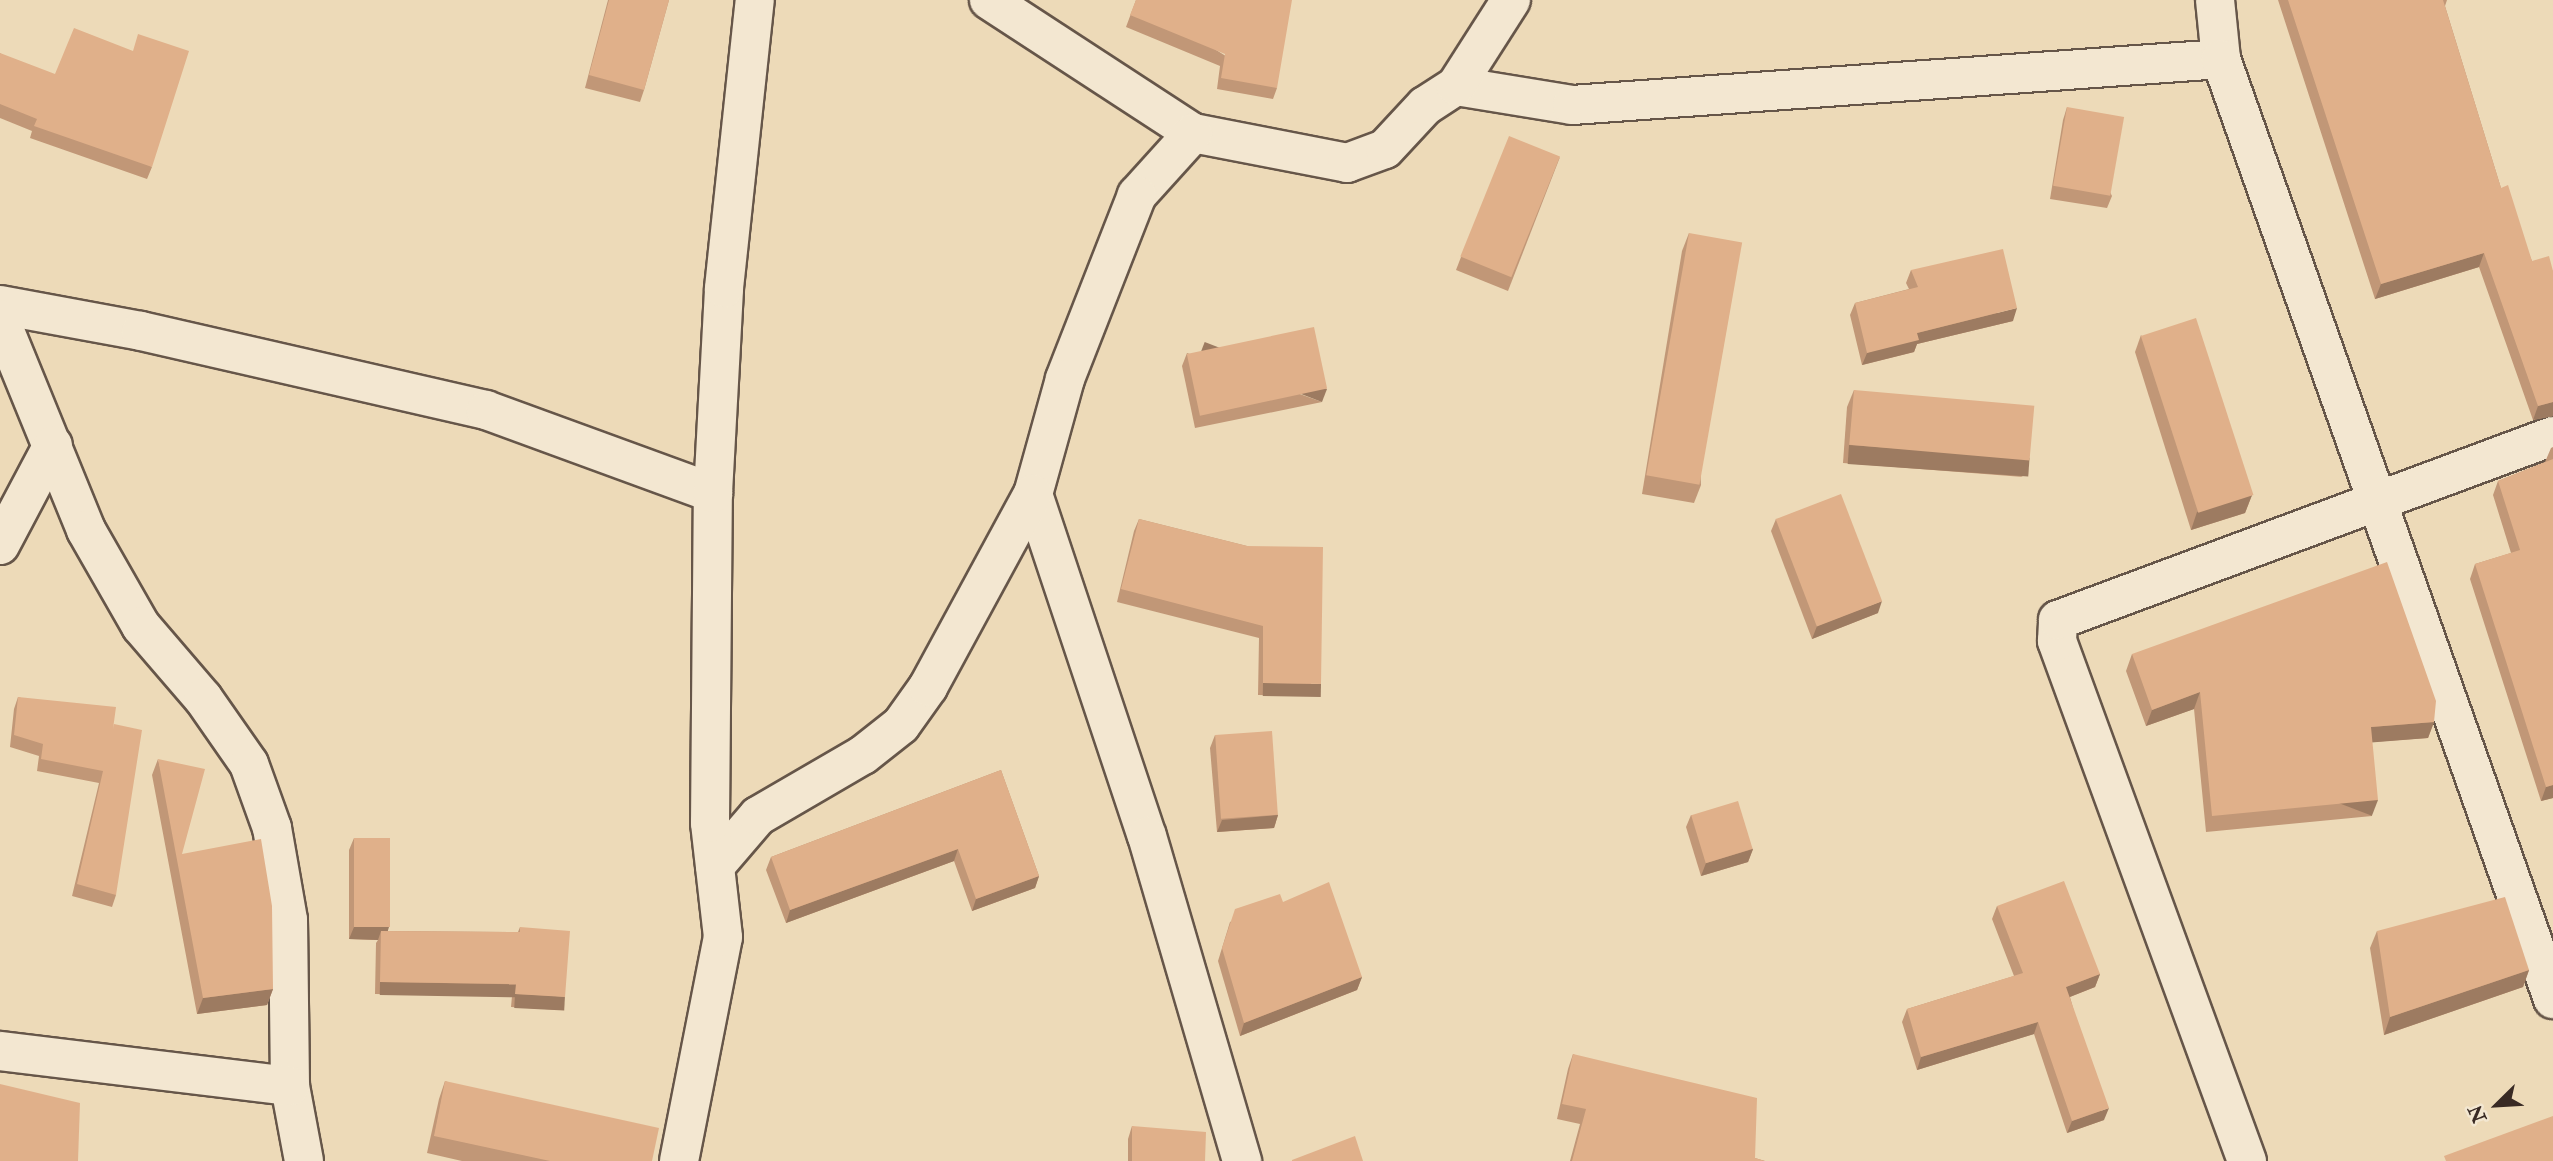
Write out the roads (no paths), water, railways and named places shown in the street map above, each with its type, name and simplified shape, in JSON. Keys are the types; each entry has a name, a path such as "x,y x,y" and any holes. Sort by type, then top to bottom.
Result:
{"street":[{"path":"679,1161 723,937 715,866 708,657 713,493 724,288 755,0"},
{"path":"989,0 1193,133 1347,163 1385,149 1425,106 1456,86 1511,0"},
{"path":"2215,0 2221,59 2377,502 2547,956 2553,999"},
{"path":"1456,86 1572,105 2221,59"},
{"path":"715,866 758,816 863,755 901,725 928,687 1034,494 1065,379 1137,195 1193,133"},
{"path":"0,305 141,331 486,410 713,493"},
{"path":"0,318 86,530 141,626 203,698 249,764 272,828 288,920 290,1086 304,1161"},
{"path":"2247,1161 2055,631 2068,612 2553,436"},
{"path":"0,545 53,445"},
{"path":"1034,494 1147,836 1242,1161"},
{"path":"0,1051 290,1086"}]}
